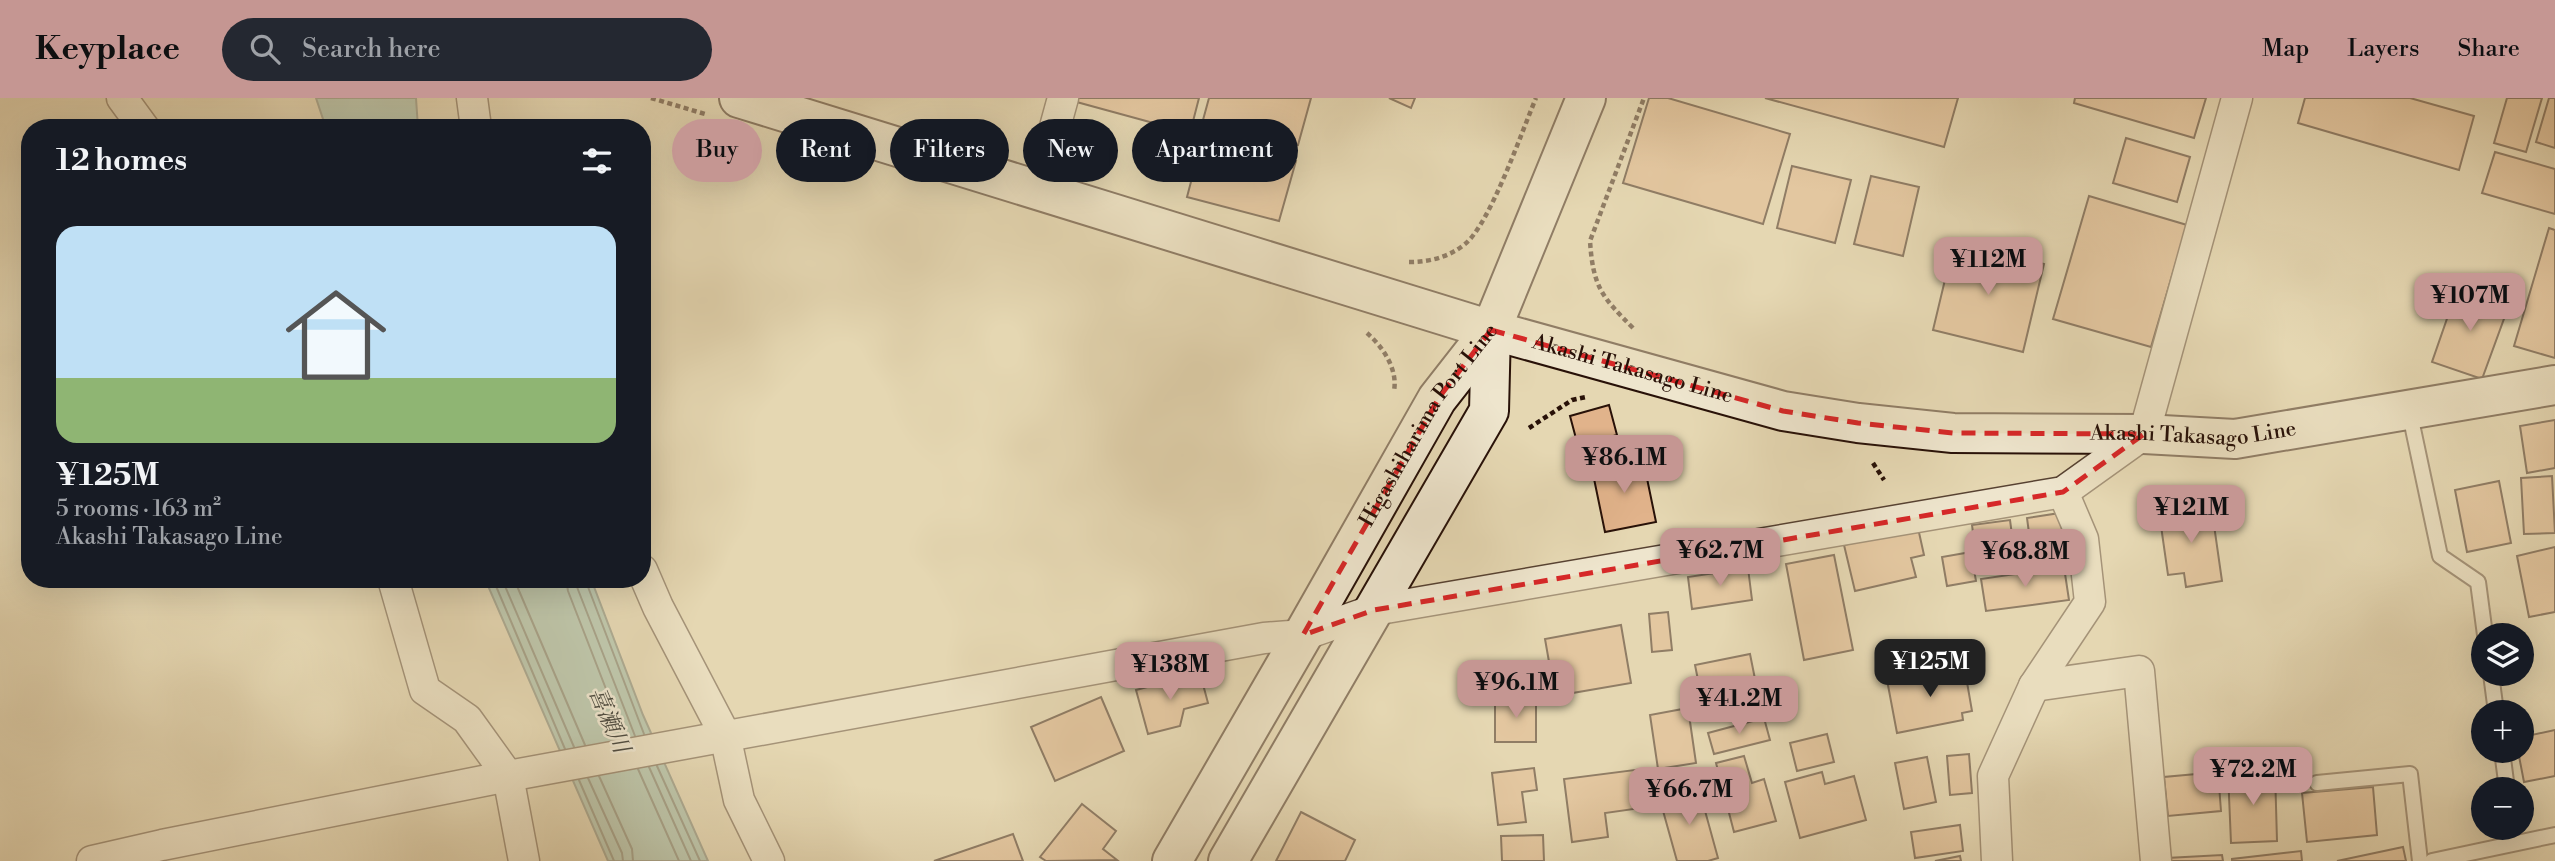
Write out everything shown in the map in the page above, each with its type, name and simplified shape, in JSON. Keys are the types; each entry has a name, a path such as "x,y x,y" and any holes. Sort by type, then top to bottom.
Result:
{"main road":[{"path":"1491,330 1586,98"},
{"name":"Akashi Takasago Line","path":"749,105 1038,189 1491,330 1783,411 1833,419 1953,433 2144,434 2235,439 2555,385"},
{"name":"Higashiharima Port Line","path":"1228,861 1489,411 1491,330"},
{"name":"Higashiharima Port Line","path":"1172,861 1437,399 1491,330"}],"street":[{"path":"122,98 137,119"},
{"path":"472,98 475,119"},
{"path":"1038,189 1063,98"},
{"path":"92,861 167,853 508,776 725,735 1264,638 1303,635 1374,610 2063,492 2144,434 2237,98"},
{"path":"1997,861 1993,776 2034,686 2090,602 2083,539 2063,492"},
{"path":"396,588 425,690 467,719 508,776 524,861"},
{"path":"650,588 725,735 739,800 769,861"},
{"path":"2034,686 2139,671 2156,861"}],"lane":[{"path":"2409,408 2440,556 2478,582 2483,623"},
{"path":"2317,783 2410,775 2420,861"},
{"path":"2432,861 2555,835"}],"path":[{"path":"651,98 749,105"},
{"path":"1407,262 1447,256 1468,242 1489,210 1536,98"},
{"path":"1637,332 1607,302 1597,286 1590,241 1644,98"},
{"path":"1362,329 1382,346 1396,380 1393,401"}],"highlighted area":[{"path":"1491,330 1783,411 1858,423 1953,433 2144,434 2063,492 1374,610 1303,635 1440,396"}],"water":[{"path":"316,98 416,98 417,119 323,119"},
{"name":"喜瀬川","path":"489,588 594,588 643,715 708,861 608,861"}],"building":[{"path":"1074,98 1199,98 1194,119 1139,119 1073,101"},
{"path":"1209,98 1311,98 1298,145 1298,119 1203,119"},
{"path":"1389,98 1415,98 1411,108"},
{"path":"1649,98 1668,98 1790,134 1763,224 1623,183"},
{"path":"1765,98 1958,98 1944,147"},
{"path":"2075,98 2206,98 2194,138 2074,103"},
{"path":"2305,98 2410,98 2474,116 2459,170 2298,123"},
{"path":"2507,98 2542,98 2526,152 2494,143"},
{"path":"2549,98 2555,98 2555,148 2536,142"},
{"path":"2126,138 2190,157 2177,202 2113,183"},
{"path":"2495,152 2555,169 2555,214 2482,193"},
{"path":"1792,166 1851,180 1835,243 1777,228"},
{"path":"1871,176 1919,187 1903,256 1854,244"},
{"path":"1191,182 1290,182 1279,221 1187,197"},
{"path":"2089,196 2187,225 2151,347 2053,319"},
{"path":"2549,228 2555,230 2555,358 2514,346"},
{"path":"1954,242 2044,264 2023,352 1933,330"},
{"path":"2458,287 2509,305 2482,379 2432,362"},
{"path":"1609,405 1617,435 1578,446 1570,416"},
{"path":"2555,420 2555,468 2527,473 2520,426"},
{"path":"1643,459 1656,522 1605,532 1592,469"},
{"path":"2552,476 2555,533 2524,534 2521,478"},
{"path":"2499,481 2511,543 2467,552 2455,490"},
{"path":"2211,504 2222,581 2186,587 2184,573 2168,575 2159,512"},
{"path":"2060,513 2066,560 2022,566 2018,534 2029,533 2027,518"},
{"path":"2010,520 2016,565 1978,570 1972,525"},
{"path":"1918,528 1924,555 1911,558 1916,577 1855,591 1844,545"},
{"path":"2555,547 2555,612 2529,617 2517,556"},
{"path":"1971,552 1976,581 1947,586 1942,557"},
{"path":"1834,555 1853,650 1804,660 1786,564"},
{"path":"2064,567 2069,600 1986,611 1981,579"},
{"path":"1748,568 1752,600 1692,609 1688,577"},
{"path":"1668,612 1672,650 1652,652 1649,614"},
{"path":"1621,625 1631,683 1555,696 1545,639"},
{"path":"1750,654 1760,704 1705,715 1695,665"},
{"path":"1964,665 1972,711 1962,713 1963,720 1897,733 1887,680"},
{"path":"1200,673 1208,703 1184,709 1180,726 1148,734 1136,690"},
{"path":"1101,697 1124,751 1055,781 1031,727"},
{"path":"1495,698 1536,698 1536,742 1495,742"},
{"path":"1688,708 1696,763 1658,769 1650,715"},
{"path":"1764,718 1770,740 1714,754 1708,733"},
{"path":"2555,730 2555,776 2534,780 2534,777 2523,777 2520,763 2534,763 2534,734"},
{"path":"1827,734 1834,762 1797,771 1790,743"},
{"path":"1969,754 1972,793 1950,795 1947,756"},
{"path":"1744,756 1752,783 1764,779 1776,821 1734,832 1716,763"},
{"path":"1927,757 1936,802 1904,809 1895,763"},
{"path":"1534,768 1537,790 1522,792 1526,822 1498,825 1492,773"},
{"path":"1650,768 1655,806 1605,813 1608,837 1572,842 1564,779"},
{"path":"2275,771 2277,841 2231,843 2228,772"},
{"path":"1822,772 1825,784 1854,776 1866,820 1800,838 1785,782"},
{"path":"2218,772 2221,811 2168,816 2164,777"},
{"path":"2373,787 2377,835 2307,842 2302,793"},
{"path":"1699,789 1718,858 1708,861 1677,861 1660,800"},
{"path":"1082,804 1116,831 1103,849 1117,860 1046,861 1040,857"},
{"path":"1301,812 1355,840 1345,861 1276,861"},
{"path":"1960,825 1963,851 1915,858 1911,832"},
{"path":"1013,834 1023,861 934,861"},
{"path":"1543,835 1544,861 1502,861 1501,836"},
{"path":"2403,847 2406,861 2337,861"},
{"path":"2301,851 2302,861 2232,861 2232,859"},
{"path":"2222,855 2223,861 2167,861 2167,858"},
{"path":"1960,856 1961,861 1935,861"}]}
